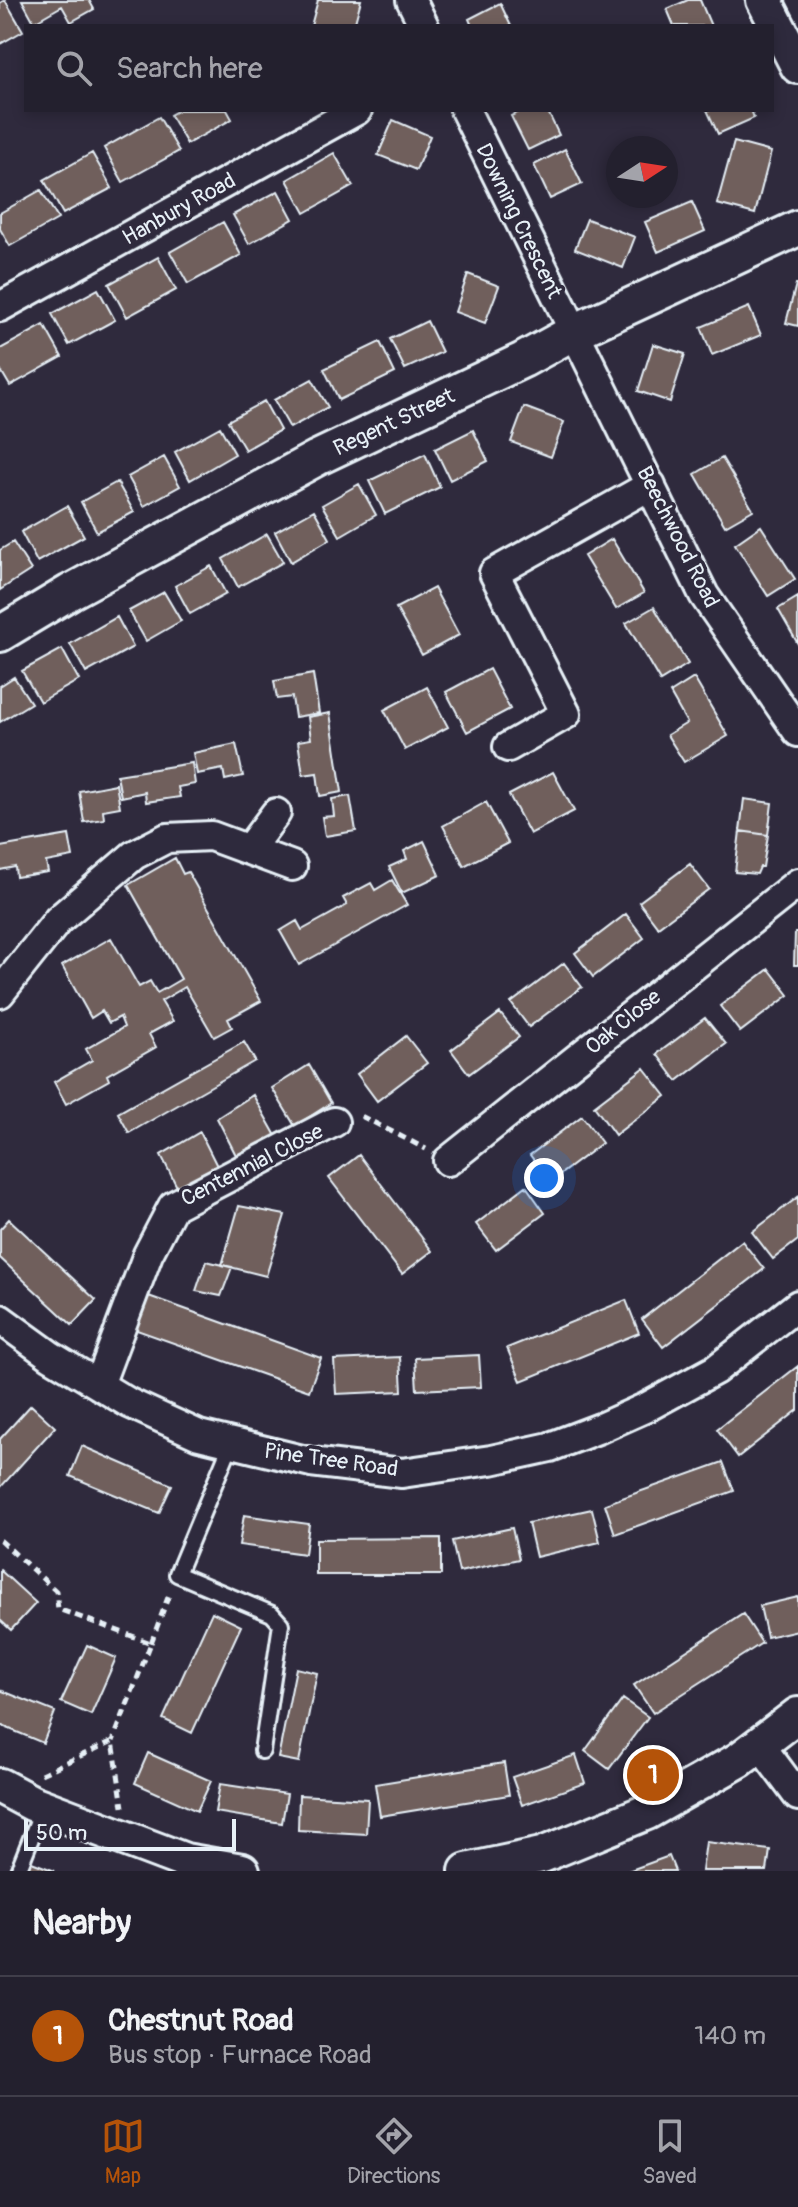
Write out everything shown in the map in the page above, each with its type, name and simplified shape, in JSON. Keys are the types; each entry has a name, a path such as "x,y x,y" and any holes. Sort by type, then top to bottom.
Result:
{"street":[{"path":"411,0 423,24"},
{"path":"764,0 798,66"},
{"name":"Hanbury Road","path":"0,307 353,112"},
{"name":"Downing Crescent","path":"466,112 574,332"},
{"name":"Regent Street","path":"0,634 70,592 317,458 523,360 574,332 798,228"},
{"name":"Beechwood Road","path":"574,332 704,595 798,732"},
{"path":"508,747 566,714 494,573 651,485"},
{"path":"249,849 276,813"},
{"path":"0,993 58,920 134,855 167,838 211,836 292,866"},
{"name":"Oak Close","path":"448,1161 798,883"},
{"name":"Centennial Close","path":"99,1385 148,1254 173,1206 334,1122"},
{"name":"Pine Tree Road","path":"0,1319 51,1356 129,1403 199,1435 311,1462 402,1473 491,1460 550,1447 600,1428 647,1407 715,1370 798,1305"},
{"path":"467,1871 542,1855 647,1812 739,1760 798,1715"},
{"path":"760,1745 798,1796"},
{"path":"3,1788 43,1808 185,1861 242,1871"}],"lane":[{"path":"231,1444 177,1574 272,1614 281,1624 262,1751"},
{"path":"18,1871 43,1808"}],"path":[{"path":"334,1122 363,1116 448,1161"},
{"path":"0,1540 56,1591 58,1609 151,1643"},
{"path":"128,1840 113,1741 177,1574"},
{"path":"3,1788 113,1741"}],"building":[{"path":"5,0 23,31 0,44 0,3"},
{"path":"22,0 89,0 94,9 71,22 62,6 34,22"},
{"path":"318,0 361,0 355,24 312,24"},
{"path":"688,0 700,0 710,24 673,24 667,9"},
{"path":"500,3 510,24 471,24 469,19"},
{"path":"175,112 228,112 232,119 187,144 170,115"},
{"path":"519,112 548,112 559,135 528,150 511,116"},
{"path":"708,112 752,112 754,118 718,134"},
{"path":"159,117 179,151 123,182 104,148"},
{"path":"393,120 430,136 416,170 378,155"},
{"path":"734,142 771,152 755,214 717,204"},
{"path":"565,149 582,184 550,199 534,165"},
{"path":"92,153 112,188 63,214 44,180"},
{"path":"334,153 353,186 305,213 287,180"},
{"path":"41,190 58,219 10,246 0,229 0,213"},
{"path":"278,191 293,219 249,244 233,215"},
{"path":"692,202 705,231 658,252 645,222"},
{"path":"587,219 635,237 623,268 575,249"},
{"path":"223,222 241,255 188,284 170,252"},
{"path":"158,257 176,290 127,317 109,284"},
{"path":"468,274 499,286 485,323 455,312"},
{"path":"798,284 798,326 786,323"},
{"path":"98,289 115,320 69,345 52,314"},
{"path":"749,307 761,335 712,355 701,327"},
{"path":"427,321 442,352 405,369 390,339"},
{"path":"44,325 62,357 10,386 0,369 0,349"},
{"path":"380,342 395,373 339,400 324,369"},
{"path":"653,344 685,354 670,402 638,391"},
{"path":"312,379 328,407 290,428 274,400"},
{"path":"264,401 280,430 245,450 228,421"},
{"path":"524,407 564,422 551,457 511,442"},
{"path":"220,427 235,454 190,480 175,452"},
{"path":"473,430 488,461 450,480 435,449"},
{"path":"425,454 440,487 385,514 369,481"},
{"path":"164,457 180,486 144,506 128,477"},
{"path":"722,458 753,510 725,526 695,474"},
{"path":"117,482 134,512 97,532 81,502"},
{"path":"359,484 376,515 340,536 322,505"},
{"path":"67,506 84,536 37,562 21,532"},
{"path":"314,510 330,539 291,562 275,532"},
{"path":"761,526 795,579 768,596 735,544"},
{"path":"267,534 283,562 238,587 223,559"},
{"path":"612,539 644,593 616,609 584,556"},
{"path":"13,542 31,570 0,590 0,550"},
{"path":"211,566 226,594 190,614 175,586"},
{"path":"434,588 459,635 422,655 396,608"},
{"path":"164,592 181,621 146,641 129,611"},
{"path":"798,597 798,644 778,609"},
{"path":"654,607 688,664 660,681 626,623"},
{"path":"117,617 133,647 86,673 70,644"},
{"path":"62,649 79,680 40,702 22,671"},
{"path":"489,669 510,709 467,732 446,692"},
{"path":"313,674 319,713 295,717 292,697 277,699 274,681"},
{"path":"14,677 31,703 0,722 0,686"},
{"path":"694,678 728,736 684,762 667,735 687,723 670,693"},
{"path":"427,687 448,727 405,750 384,710"},
{"path":"330,713 342,792 320,796 317,773 303,775 298,741 311,739 308,717"},
{"path":"236,744 243,776 225,780 223,769 197,774 193,753"},
{"path":"192,763 195,784 178,787 180,797 146,802 145,792 121,797 117,775"},
{"path":"553,772 574,811 530,834 509,795"},
{"path":"116,784 120,807 103,810 104,819 84,822 79,791"},
{"path":"350,796 356,831 325,836 322,817 334,816 332,799"},
{"path":"744,799 772,803 768,835 740,831"},
{"path":"486,802 508,843 464,866 443,826"},
{"path":"740,831 768,835 763,867 757,874 735,872"},
{"path":"69,835 73,857 46,862 48,872 16,877 15,867 0,870 0,847"},
{"path":"424,841 440,875 402,893 389,867 407,859 404,851"},
{"path":"175,858 183,874 188,872 261,1001 228,1019 232,1027 214,1037 185,987 161,1001 173,1021 149,1034 156,1047 107,1075 109,1080 66,1104 54,1082 92,1060 86,1049 124,1027 120,1017 109,1023 102,1011 91,1018 62,966 111,938 139,987 150,981 157,993 181,979 128,885"},
{"path":"690,864 709,889 658,927 639,902"},
{"path":"392,880 407,905 299,965 280,931 297,921 302,930 347,905 343,898 371,883 375,890"},
{"path":"626,914 644,938 593,977 575,953"},
{"path":"795,933 798,933 798,965 794,965"},
{"path":"564,963 582,987 529,1027 511,1003"},
{"path":"769,969 789,995 740,1032 720,1006"},
{"path":"500,1013 519,1037 469,1074 451,1050"},
{"path":"705,1018 726,1044 677,1081 657,1054"},
{"path":"406,1036 427,1063 377,1101 357,1074"},
{"path":"244,1042 255,1061 129,1133 118,1113"},
{"path":"309,1065 331,1103 295,1126 272,1088"},
{"path":"644,1068 666,1096 615,1135 594,1106"},
{"path":"253,1095 276,1136 238,1159 217,1118"},
{"path":"582,1116 602,1143 550,1182 530,1155"},
{"path":"200,1132 221,1174 181,1195 161,1155"},
{"path":"359,1155 432,1251 402,1274 329,1178"},
{"path":"526,1186 545,1213 496,1250 476,1224"},
{"path":"798,1197 798,1240 773,1259 752,1232"},
{"path":"239,1206 285,1215 266,1276 222,1265"},
{"path":"9,1219 96,1300 72,1325 0,1258 0,1229"},
{"path":"742,1241 764,1269 663,1347 642,1319"},
{"path":"206,1261 232,1267 221,1296 196,1291"},
{"path":"143,1294 321,1358 309,1391 131,1328"},
{"path":"626,1300 639,1333 521,1381 507,1348"},
{"path":"479,1355 481,1387 417,1390 415,1358"},
{"path":"400,1357 402,1391 336,1394 334,1360"},
{"path":"798,1366 798,1410 738,1457 717,1429"},
{"path":"31,1405 55,1427 0,1488 0,1439"},
{"path":"82,1446 172,1485 159,1513 70,1476"},
{"path":"723,1462 734,1491 615,1534 605,1504"},
{"path":"592,1509 600,1542 536,1557 528,1523"},
{"path":"244,1515 309,1524 305,1554 239,1545"},
{"path":"512,1528 519,1559 459,1572 452,1541"},
{"path":"441,1538 441,1575 316,1575 316,1539"},
{"path":"0,1570 36,1603 11,1630 0,1620"},
{"path":"798,1597 798,1630 767,1637 760,1606"},
{"path":"212,1612 241,1626 192,1733 163,1719"},
{"path":"743,1614 762,1643 653,1713 634,1685"},
{"path":"87,1645 116,1658 91,1715 61,1702"},
{"path":"296,1668 317,1673 299,1762 278,1758"},
{"path":"0,1690 55,1712 43,1743 0,1725"},
{"path":"623,1699 648,1717 609,1769 585,1751"},
{"path":"148,1753 211,1781 197,1811 135,1783"},
{"path":"576,1755 585,1783 522,1805 512,1777"},
{"path":"504,1763 509,1795 380,1816 375,1784"},
{"path":"220,1784 287,1794 282,1823 215,1812"},
{"path":"299,1795 368,1799 366,1834 298,1830"},
{"path":"706,1842 770,1850 767,1871 702,1871"},
{"path":"669,1856 675,1871 628,1871"},
{"path":"29,1861 55,1871 25,1871"}],"place":[{"name":"Chestnut Road","path":"653,1775"}]}
